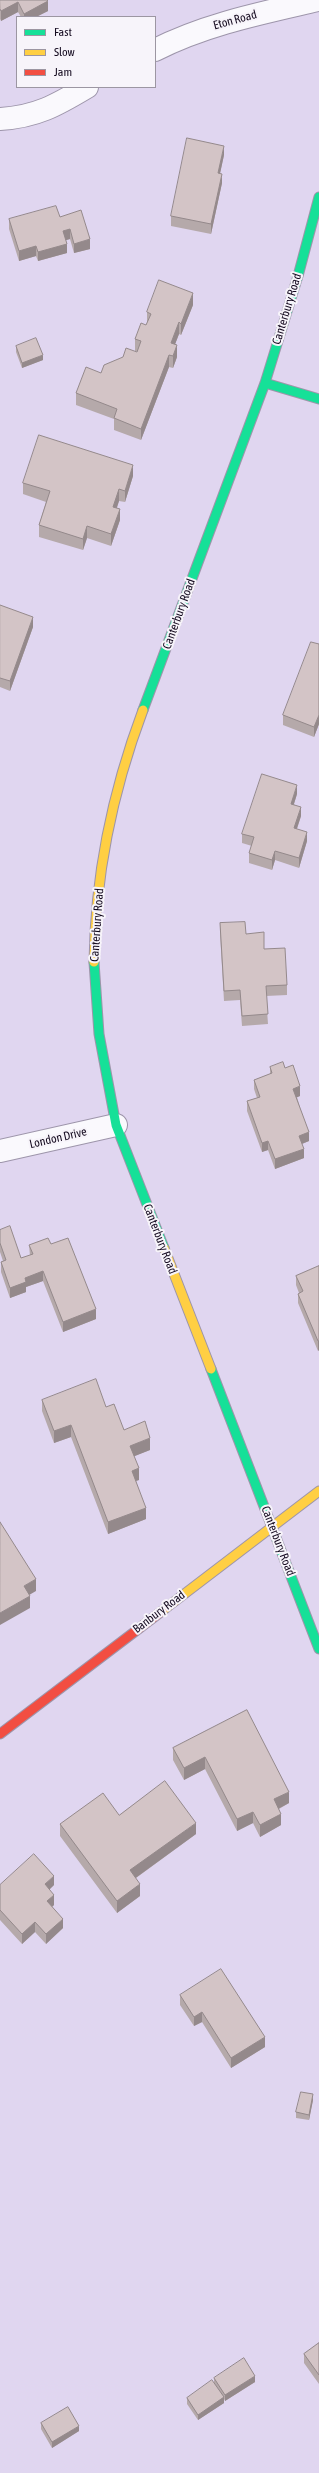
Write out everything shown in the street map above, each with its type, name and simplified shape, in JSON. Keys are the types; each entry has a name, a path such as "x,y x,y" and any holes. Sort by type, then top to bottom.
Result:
{"street":[{"name":"Eton Road","path":"156,50 181,37 225,22 318,0"},
{"path":"0,119 20,118 51,108 85,88"},
{"name":"Canterbury Road","path":"319,197 298,276 264,383 134,734 117,793 106,842 97,896 94,943 95,993 103,1060 116,1125 319,1649"},
{"path":"264,383 319,399"},
{"name":"London Drive","path":"0,1151 116,1125"},
{"name":"Banbury Road","path":"0,1734 319,1491"}],"building":[{"path":"0,0 48,1 24,14 18,2 1,11"},
{"path":"187,138 224,146 218,173 222,174 211,224 171,216"},
{"path":"56,206 60,217 81,210 90,239 74,244 70,229 63,231 67,244 38,252 36,246 19,251 9,219"},
{"path":"159,280 193,293 181,324 179,322 171,343 177,345 173,356 169,355 141,429 114,418 117,409 76,393 86,367 101,373 104,365 123,357 126,348 137,352 141,341 135,339 141,323 146,325 151,314 147,312"},
{"path":"36,338 43,355 22,363 16,346"},
{"path":"39,435 133,465 125,491 119,489 113,507 120,509 111,534 87,526 83,539 39,525 50,491 23,483"},
{"path":"0,605 33,617 10,681 0,678"},
{"path":"311,642 319,644 319,715 314,727 283,715"},
{"path":"262,774 297,785 291,804 301,807 294,828 307,832 299,858 275,851 272,860 249,853 254,837 242,834"},
{"path":"245,922 246,934 264,932 264,949 285,948 287,985 266,986 268,1014 242,1016 240,990 224,991 220,923"},
{"path":"283,1062 285,1068 293,1065 300,1086 293,1089 309,1132 299,1136 304,1149 275,1159 268,1141 262,1143 247,1101 260,1097 254,1080 272,1073 270,1067"},
{"path":"10,1226 21,1258 33,1254 29,1245 48,1238 51,1244 68,1238 96,1309 63,1322 43,1271 25,1278 26,1282 10,1288 1,1262 6,1260 0,1243 0,1230"},
{"path":"319,1266 318,1341 298,1294 303,1291 296,1276"},
{"path":"96,1379 106,1407 114,1404 124,1430 145,1421 150,1438 130,1446 139,1468 132,1471 146,1508 108,1522 71,1425 54,1431 42,1400"},
{"path":"0,1522 36,1579 24,1586 30,1596 0,1613"},
{"path":"247,1710 289,1792 274,1799 281,1814 260,1825 253,1812 237,1819 205,1757 184,1768 173,1748"},
{"path":"165,1781 196,1823 130,1870 140,1884 117,1901 60,1824 103,1793 119,1815"},
{"path":"34,1854 54,1876 45,1884 54,1895 47,1901 63,1919 46,1934 35,1922 22,1934 0,1910 0,1885"},
{"path":"221,1969 265,2037 231,2058 202,2012 194,2017 180,1995"},
{"path":"301,2092 313,2094 309,2115 296,2112"},
{"path":"319,2343 319,2375 304,2354"},
{"path":"244,2358 255,2376 225,2395 214,2378"},
{"path":"212,2380 224,2397 198,2415 187,2398"},
{"path":"68,2407 79,2426 52,2442 41,2423"}],"traffic: fast":[{"path":"143,710 265,383 298,276 319,197"},
{"path":"265,383 319,399"},
{"path":"94,962 99,1034 116,1125 164,1248"},
{"path":"211,1369 319,1649"}],"traffic: slow":[{"path":"94,962 98,898 108,834 123,771 143,710"},
{"path":"164,1248 211,1369"},
{"path":"162,1611 319,1491"}],"traffic: jam":[{"path":"0,1734 162,1611"}]}
